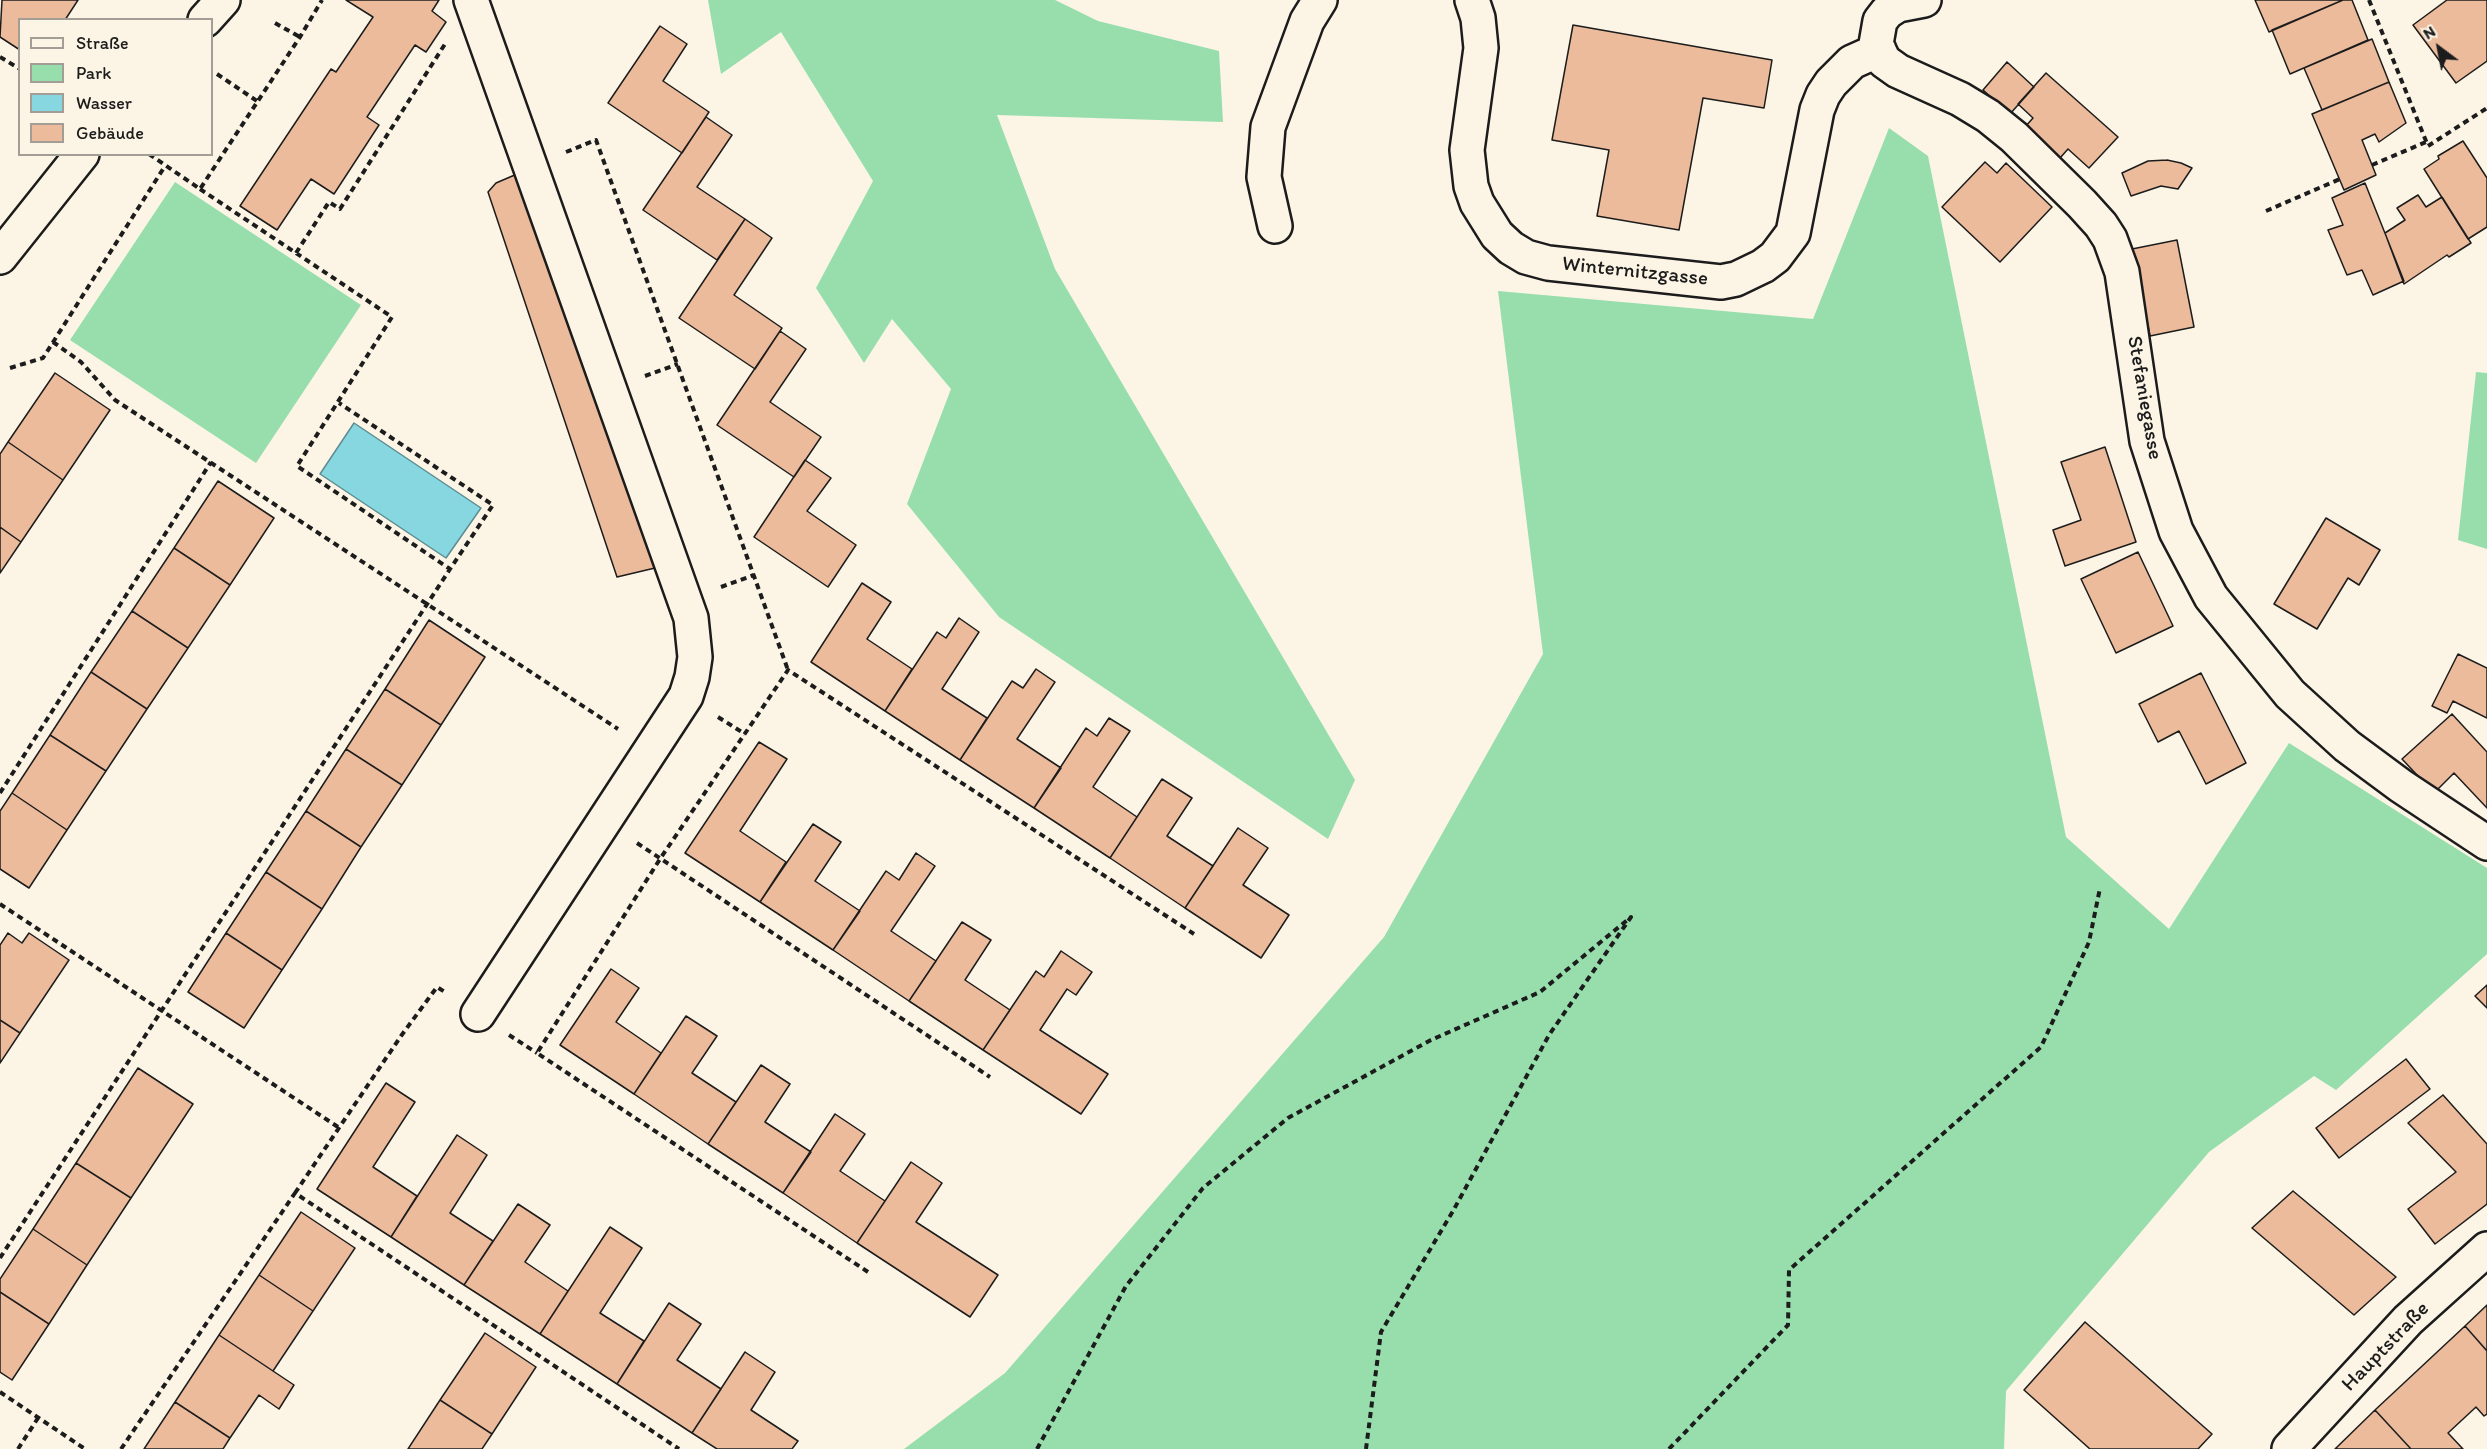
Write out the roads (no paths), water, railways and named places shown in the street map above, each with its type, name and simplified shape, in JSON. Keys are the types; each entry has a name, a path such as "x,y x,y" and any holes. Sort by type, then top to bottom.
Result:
{"street":[{"path":"207,18 223,0"},
{"path":"1275,226 1264,177 1268,127 1307,21 1320,0"},
{"name":"Winternitzgasse","path":"1472,0 1478,18 1481,48 1467,150 1471,186 1477,203 1497,235 1511,248 1526,257 1548,263 1721,282 1736,279 1763,266 1775,257 1793,233 1817,110 1823,95 1835,78 1852,62 1879,50"},
{"path":"1879,50 1876,39 1878,27 1887,12 1898,5 1924,0"},
{"path":"475,10 691,618 694,637 692,677 686,696 478,1014"},
{"name":"Stefaniegasse","path":"1879,50 1884,61 1893,69 1960,99 1988,116 2022,146 2101,225 2117,255 2122,272 2148,441 2176,531 2211,597 2290,694 2339,739 2401,786 2487,843"},
{"path":"0,257 80,156"},
{"name":"Hauptstraße","path":"2289,1449 2409,1320 2487,1249"}],"water":[{"path":"354,423 481,508 446,558 320,474"}]}
